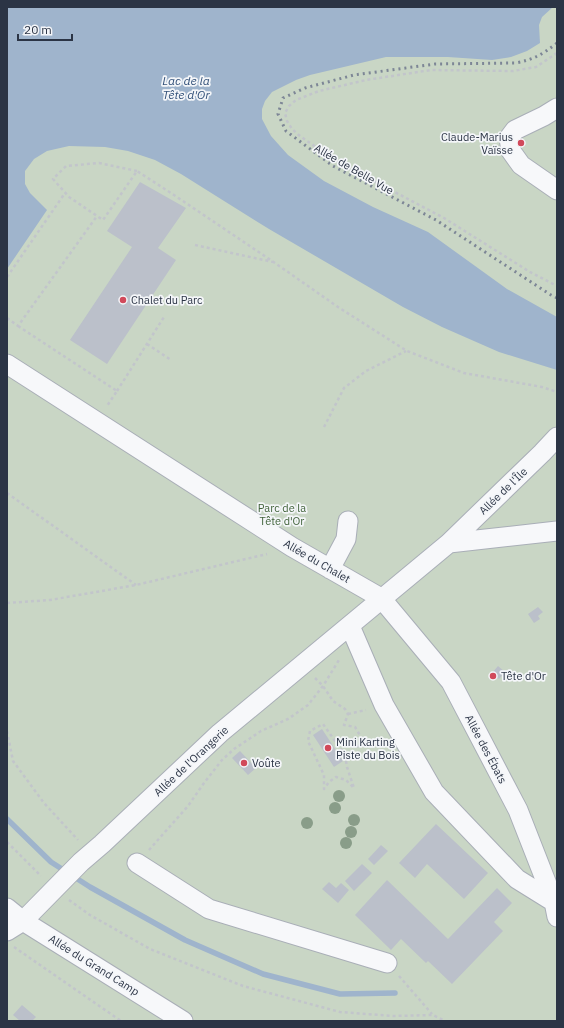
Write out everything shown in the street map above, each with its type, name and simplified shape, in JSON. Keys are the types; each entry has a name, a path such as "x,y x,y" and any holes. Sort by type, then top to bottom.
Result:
{"street":[{"path":"557,108 515,130 509,138 511,151 522,165 557,190"},
{"name":"Allée du Chalet","path":"7,364 292,548 381,598"},
{"name":"Allée de l'Île","path":"449,543 557,437"},
{"path":"330,568 346,539 348,521"},
{"path":"381,598 449,543 557,531"},
{"name":"Allée de l'Orangerie","path":"10,939 23,921 86,857 102,844 220,733 350,626 381,598"},
{"name":"Allée des Ébats","path":"381,598 451,682 518,810 555,910"},
{"path":"350,626 384,705 434,792 517,879 555,910"},
{"path":"136,863 209,909 387,963"},
{"name":"Allée du Grand Camp","path":"7,908 23,921 183,1021"}],"path":[{"name":"Allée de Belle Vue","path":"557,53 536,67 513,71 431,70 366,80 319,91 296,100 289,106 285,113 287,121 292,129 336,161 444,218 530,272 557,286"},
{"path":"136,171 103,220 69,197 53,179 66,166 99,163 136,171 174,195 338,307 407,351 464,373 542,387 557,392"},
{"path":"7,277 65,193"},
{"path":"18,326 97,216"},
{"path":"195,245 275,263"},
{"path":"111,400 164,317"},
{"path":"7,318 117,391"},
{"path":"147,344 171,360"},
{"path":"324,427 344,388 366,371 407,351"},
{"path":"7,493 136,585"},
{"path":"7,603 50,600 136,585 292,548"},
{"path":"136,863 188,806 222,760 234,749 261,731 288,720 308,704 323,686 341,656"},
{"path":"323,686 333,701 345,709 348,714"},
{"path":"348,714 359,712"},
{"path":"348,714 344,725 355,727 364,742 356,748"},
{"path":"323,724 346,754 347,767 354,788 346,780 336,777 329,782 324,789 324,775 308,741 310,732 323,724"},
{"path":"7,731 13,761 86,857"},
{"path":"7,842 58,885 90,915 150,949 243,986 340,1012 393,1016 433,1015"},
{"path":"10,939 121,1021"},
{"path":"387,963 433,1015 444,1021"}],"green space":[{"name":"Parc de la Tête d'Or","path":"7,7 557,7 557,1021 7,1021"}],"water":[{"name":"Lac de la Tête d'Or","path":"7,7 553,7 542,17 539,25 540,43 527,51 511,57 492,60 448,57 386,57 310,75 272,92 265,101 262,109 262,119 271,136 288,155 324,181 373,207 428,232 507,289 557,317 557,370 499,352 442,327 403,307 269,229 181,174 155,160 128,151 105,147 69,146 47,151 34,159 25,171 25,184 30,193 47,210 7,269"}],"building":[{"name":"Chalet du Parc","path":"140,182 186,208 158,248 176,260 107,364 70,340 132,247 107,231"},
{"path":"538,607 543,612 538,616 540,619 534,623 528,614"},
{"path":"498,666 505,672 499,679 492,673"},
{"name":"Mini Karting Piste du Bois","path":"322,729 343,761 334,767 313,735"},
{"name":"Voûte","path":"240,751 256,768 248,775 232,758"},
{"path":"436,824 488,873 464,899 427,864 415,878 399,863"},
{"path":"381,845 388,851 374,865 368,859"},
{"path":"362,864 372,873 354,891 345,881"},
{"path":"387,880 448,939 497,888 512,903 494,922 503,931 452,984 428,961 426,963 401,939 391,950 355,915"},
{"path":"329,882 336,888 341,883 349,890 338,903 322,889"},
{"path":"22,1005 36,1017 32,1021 20,1021 13,1015"}],"waterway":[{"path":"7,819 51,862 90,887 185,940 263,974 340,994 395,993"}],"railway":[{"path":"557,43 538,56 515,63 435,64 354,75 305,88 283,98 278,114 286,131 333,166 436,220 557,298"}],"place":[{"name":"Claude-Marius Vaïsse","path":"521,143"},
{"name":"Chalet du Parc","path":"123,300"},
{"name":"Tête d'Or","path":"493,676"},
{"name":"Mini Karting Piste du Bois","path":"328,748"},
{"name":"Voûte","path":"244,763"}]}
